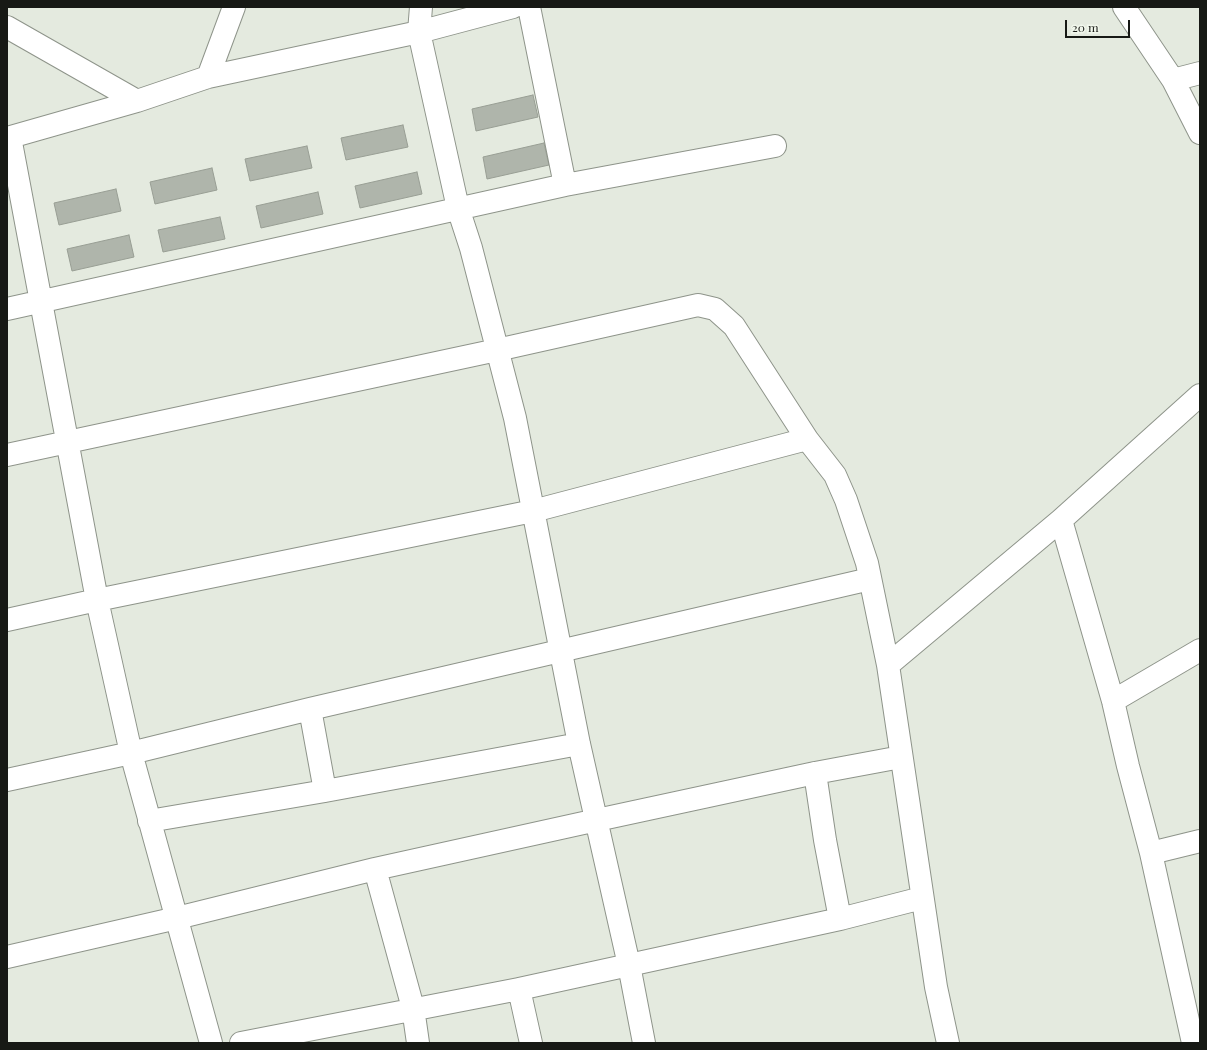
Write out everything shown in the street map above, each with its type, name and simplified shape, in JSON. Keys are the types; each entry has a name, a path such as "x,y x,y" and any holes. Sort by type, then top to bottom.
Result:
{"street":[{"path":"208,77 234,7"},
{"path":"421,7 419,32 458,208 471,248 515,418 562,651 579,744 629,965 644,1043"},
{"path":"211,1043 178,918 149,821 131,753 97,600 9,138 136,101 208,77 419,32 513,7"},
{"path":"529,7 565,185"},
{"path":"1124,7 1172,80 1200,133"},
{"path":"7,27 136,101"},
{"path":"1172,80 1200,73"},
{"path":"7,309 565,185 774,146"},
{"path":"7,455 497,350 698,305 715,309 734,326 807,440 835,475 846,500 867,563 888,665 936,987 948,1043"},
{"path":"888,665 1061,520 1200,395"},
{"path":"7,620 97,600 533,511 807,440"},
{"path":"1061,520 1113,701 1128,766 1151,853 1193,1043"},
{"path":"7,780 131,753 870,579"},
{"path":"1113,701 1200,650"},
{"path":"310,710 325,791"},
{"path":"149,821 325,791 579,744"},
{"path":"7,957 178,918 375,869 596,820 902,757"},
{"path":"815,774 840,919"},
{"path":"1151,853 1200,841"},
{"path":"375,869 413,1008 418,1043"},
{"path":"241,1043 413,1008 519,989 840,919 922,898"},
{"path":"519,989 531,1043"}],"building":[{"path":"533,95 538,117 476,131 472,109"},
{"path":"403,125 408,147 346,160 341,138"},
{"path":"544,143 549,165 487,179 483,157"},
{"path":"307,146 312,168 250,181 245,159"},
{"path":"212,168 217,190 155,204 150,182"},
{"path":"417,172 422,194 360,208 355,186"},
{"path":"116,189 121,211 59,225 54,203"},
{"path":"318,192 323,214 261,228 256,206"},
{"path":"220,217 225,239 163,252 158,230"},
{"path":"129,235 134,257 72,271 67,249"}]}
